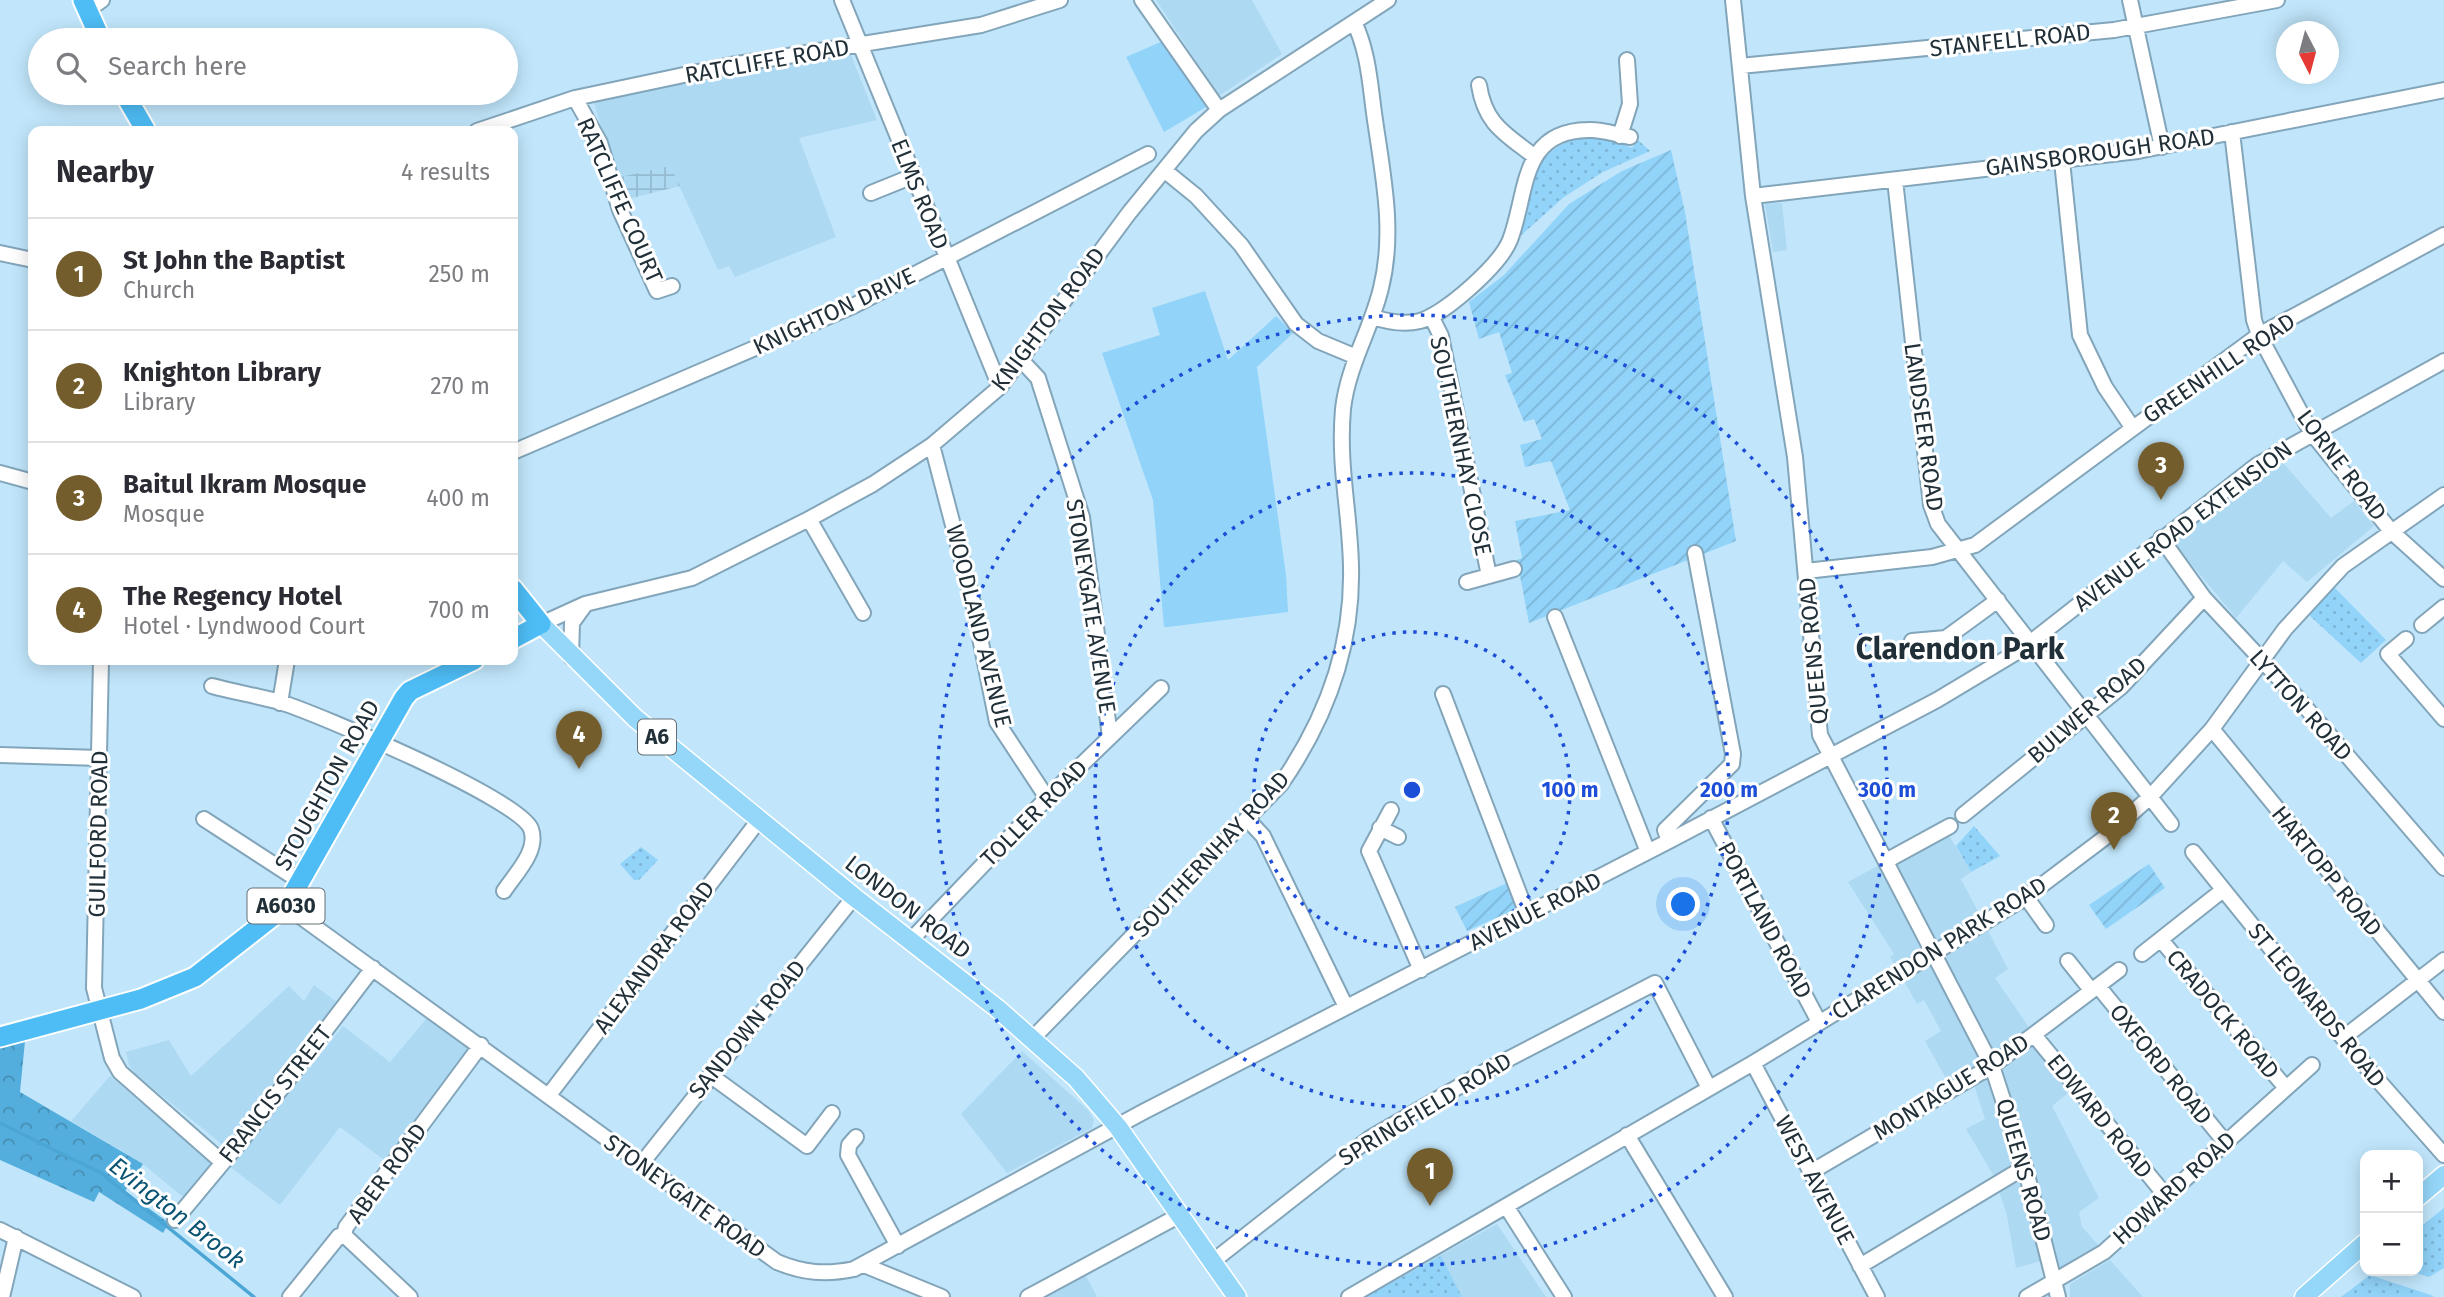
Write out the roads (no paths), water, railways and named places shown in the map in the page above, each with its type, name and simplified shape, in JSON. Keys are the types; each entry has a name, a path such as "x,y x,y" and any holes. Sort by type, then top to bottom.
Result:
{"highway":[{"path":"91,3 98,28"},
{"path":"131,105 143,126"},
{"name":"LONDON ROAD","path":"518,595 541,624"},
{"path":"518,636 541,624"},
{"name":"STOUGHTON ROAD","path":"0,1037 141,999 195,977 286,906 377,743 410,691 464,665"}],"main road":[{"name":"LONDON ROAD","path":"541,624 571,657 635,718 1032,1039 1076,1078 1118,1126 1237,1297"},
{"path":"2423,1194 2444,1175"},
{"path":"2304,1297 2360,1247"}],"street":[{"name":"ELMS ROAD","path":"842,0 945,258 1000,387"},
{"name":"RATCLIFFE ROAD","path":"491,126 575,97 732,65 981,25 1060,0"},
{"path":"1142,0 1219,110"},
{"name":"KNIGHTON ROAD","path":"541,624 585,604 692,578 873,484 932,445 1000,387 1022,361 1059,306 1196,131 1219,110 1388,0"},
{"name":"QUEENS ROAD","path":"1733,0 1753,196 1795,457 1820,736 1992,1066 2025,1167 2058,1297"},
{"path":"2130,0 2162,147"},
{"name":"STANFELL ROAD","path":"1740,66 2136,27 2277,0"},
{"name":"SOUTHERNHAY ROAD","path":"1032,1039 1249,821 1281,785 1306,748 1333,688 1349,613 1351,566 1341,449 1345,389 1354,356 1373,317 1386,258 1387,212 1367,62 1354,22"},
{"path":"1373,317 1404,323 1431,316 1484,274 1504,251 1513,231 1525,174 1535,157 1557,137 1577,131 1599,131 1625,137 1632,62"},
{"path":"1479,85 1485,112 1492,122 1535,157"},
{"name":"GAINSBOROUGH ROAD","path":"1753,196 2162,147 2444,90"},
{"name":"RATCLIFFE COURT","path":"575,97 600,143 620,210 657,291 672,286"},
{"name":"LORNE ROAD","path":"2232,132 2254,320 2259,335 2311,432 2391,531 2444,579"},
{"name":"KNIGHTON DRIVE","path":"518,450 826,318 1148,154"},
{"path":"2062,161 2080,335 2105,387 2132,427"},
{"path":"1164,170 1196,196 1241,245 1296,324 1318,341 1354,356"},
{"path":"871,193 913,176"},
{"name":"LANDSEER ROAD","path":"1895,180 1931,505 1944,535 2030,642"},
{"name":"GREENHILL ROAD","path":"1806,571 1958,552 1975,545 2259,335 2444,235"},
{"path":"0,253 28,259"},
{"name":"SOUTHERNHAY CLOSE","path":"1431,316 1441,336 1489,576"},
{"name":"STONEYGATE AVENUE","path":"1022,361 1038,378 1082,517 1110,737"},
{"name":"AVENUE ROAD EXTENSION","path":"1669,841 1937,700 2030,642 2257,465 2311,432 2444,361"},
{"name":"WOODLAND AVENUE","path":"932,445 969,585 997,722 1047,798"},
{"path":"0,473 28,481"},
{"name":"CLARENDON PARK ROAD","path":"1349,1297 1753,1063 2026,897 2103,839 2150,797 2212,729 2285,629 2335,573 2444,495"},
{"path":"809,519 863,613"},
{"name":"LYTTON ROAD","path":"2161,538 2208,602 2444,868"},
{"path":"1669,841 1665,830 1732,764 1733,754 1695,554"},
{"name":"SOUTHERNHAY CLOSE","path":"1467,582 1514,569"},
{"path":"1912,641 1946,638 1998,600"},
{"name":"BULWER ROAD","path":"1962,815 2121,687 2208,602"},
{"path":"571,657 572,623 585,604"},
{"path":"2422,625 2444,607"},
{"path":"1555,617 1648,852"},
{"path":"2406,639 2388,654 2444,719"},
{"path":"2030,642 2171,824"},
{"name":"GUILFORD ROAD","path":"101,665 94,988 112,1058 120,1072 222,1162"},
{"path":"280,703 286,665"},
{"path":"212,686 280,703 377,743 493,798 524,819 532,833 531,848 504,891"},
{"name":"TOLLER ROAD","path":"910,941 1047,798 1161,688"},
{"path":"1443,694 1527,914"},
{"name":"HARTOPP ROAD","path":"2212,729 2444,1012"},
{"path":"0,755 100,758"},
{"path":"1391,810 1369,851 1421,970"},
{"name":"PORTLAND ROAD","path":"1711,818 1819,1022"},
{"path":"204,819 301,882"},
{"name":"ALEXANDRA ROAD","path":"549,1094 759,820"},
{"path":"1249,821 1262,836 1346,1007"},
{"path":"1886,861 1950,826"},
{"path":"1380,828 1398,837"},
{"name":"AVENUE ROAD","path":"1118,1126 1669,841"},
{"name":"ST LEONARDS ROAD","path":"2193,852 2343,1038 2444,1155"},
{"path":"2142,954 2223,890"},
{"name":"SANDOWN ROAD","path":"642,1163 854,897"},
{"path":"2026,897 2046,925"},
{"name":"STONEYGATE ROAD","path":"286,906 549,1094 587,1126 777,1262 803,1272 844,1271 864,1265 1118,1126"},
{"name":"CRADOCK ROAD","path":"2161,940 2286,1088"},
{"path":"2343,1038 2444,960"},
{"name":"OXFORD ROAD","path":"2068,961 2225,1142"},
{"name":"FRANCIS STREET","path":"175,1220 373,968"},
{"name":"MONTAGUE ROAD","path":"1811,1172 1992,1066 2119,970"},
{"name":"SPRINGFIELD ROAD","path":"1212,1262 1370,1138 1491,1068 1656,983 1709,1088"},
{"name":"EDWARD ROAD","path":"2034,1035 2166,1196"},
{"name":"ABER ROAD","path":"290,1297 339,1236 344,1235 346,1227 481,1045"},
{"name":"WEST AVENUE","path":"1753,1063 1877,1297"},
{"name":"HOWARD ROAD","path":"2027,1297 2104,1252 2312,1065"},
{"path":"710,1075 807,1146 832,1114"},
{"path":"1627,1135 1725,1297"},
{"path":"856,1137 849,1145 848,1155 898,1246"},
{"path":"1860,1265 2025,1167"},
{"path":"1506,1206 1564,1297"},
{"path":"1028,1297 1180,1215"},
{"path":"0,1230 131,1296"},
{"path":"344,1235 410,1297"},
{"path":"2,1297 16,1237"},
{"path":"864,1265 942,1297"}],"waterway":[{"name":"Evington Brook","path":"0,1123 101,1173 254,1297"}],"place":[{"name":"Baitul Ikram Mosque","path":"2161,500"},
{"name":"The Regency Hotel","path":"579,769"},
{"name":"Knighton Library","path":"2114,850"},
{"name":"St John the Baptist","path":"1430,1206"}],"district":[{"name":"Clarendon Park","path":"1960,649"}]}
